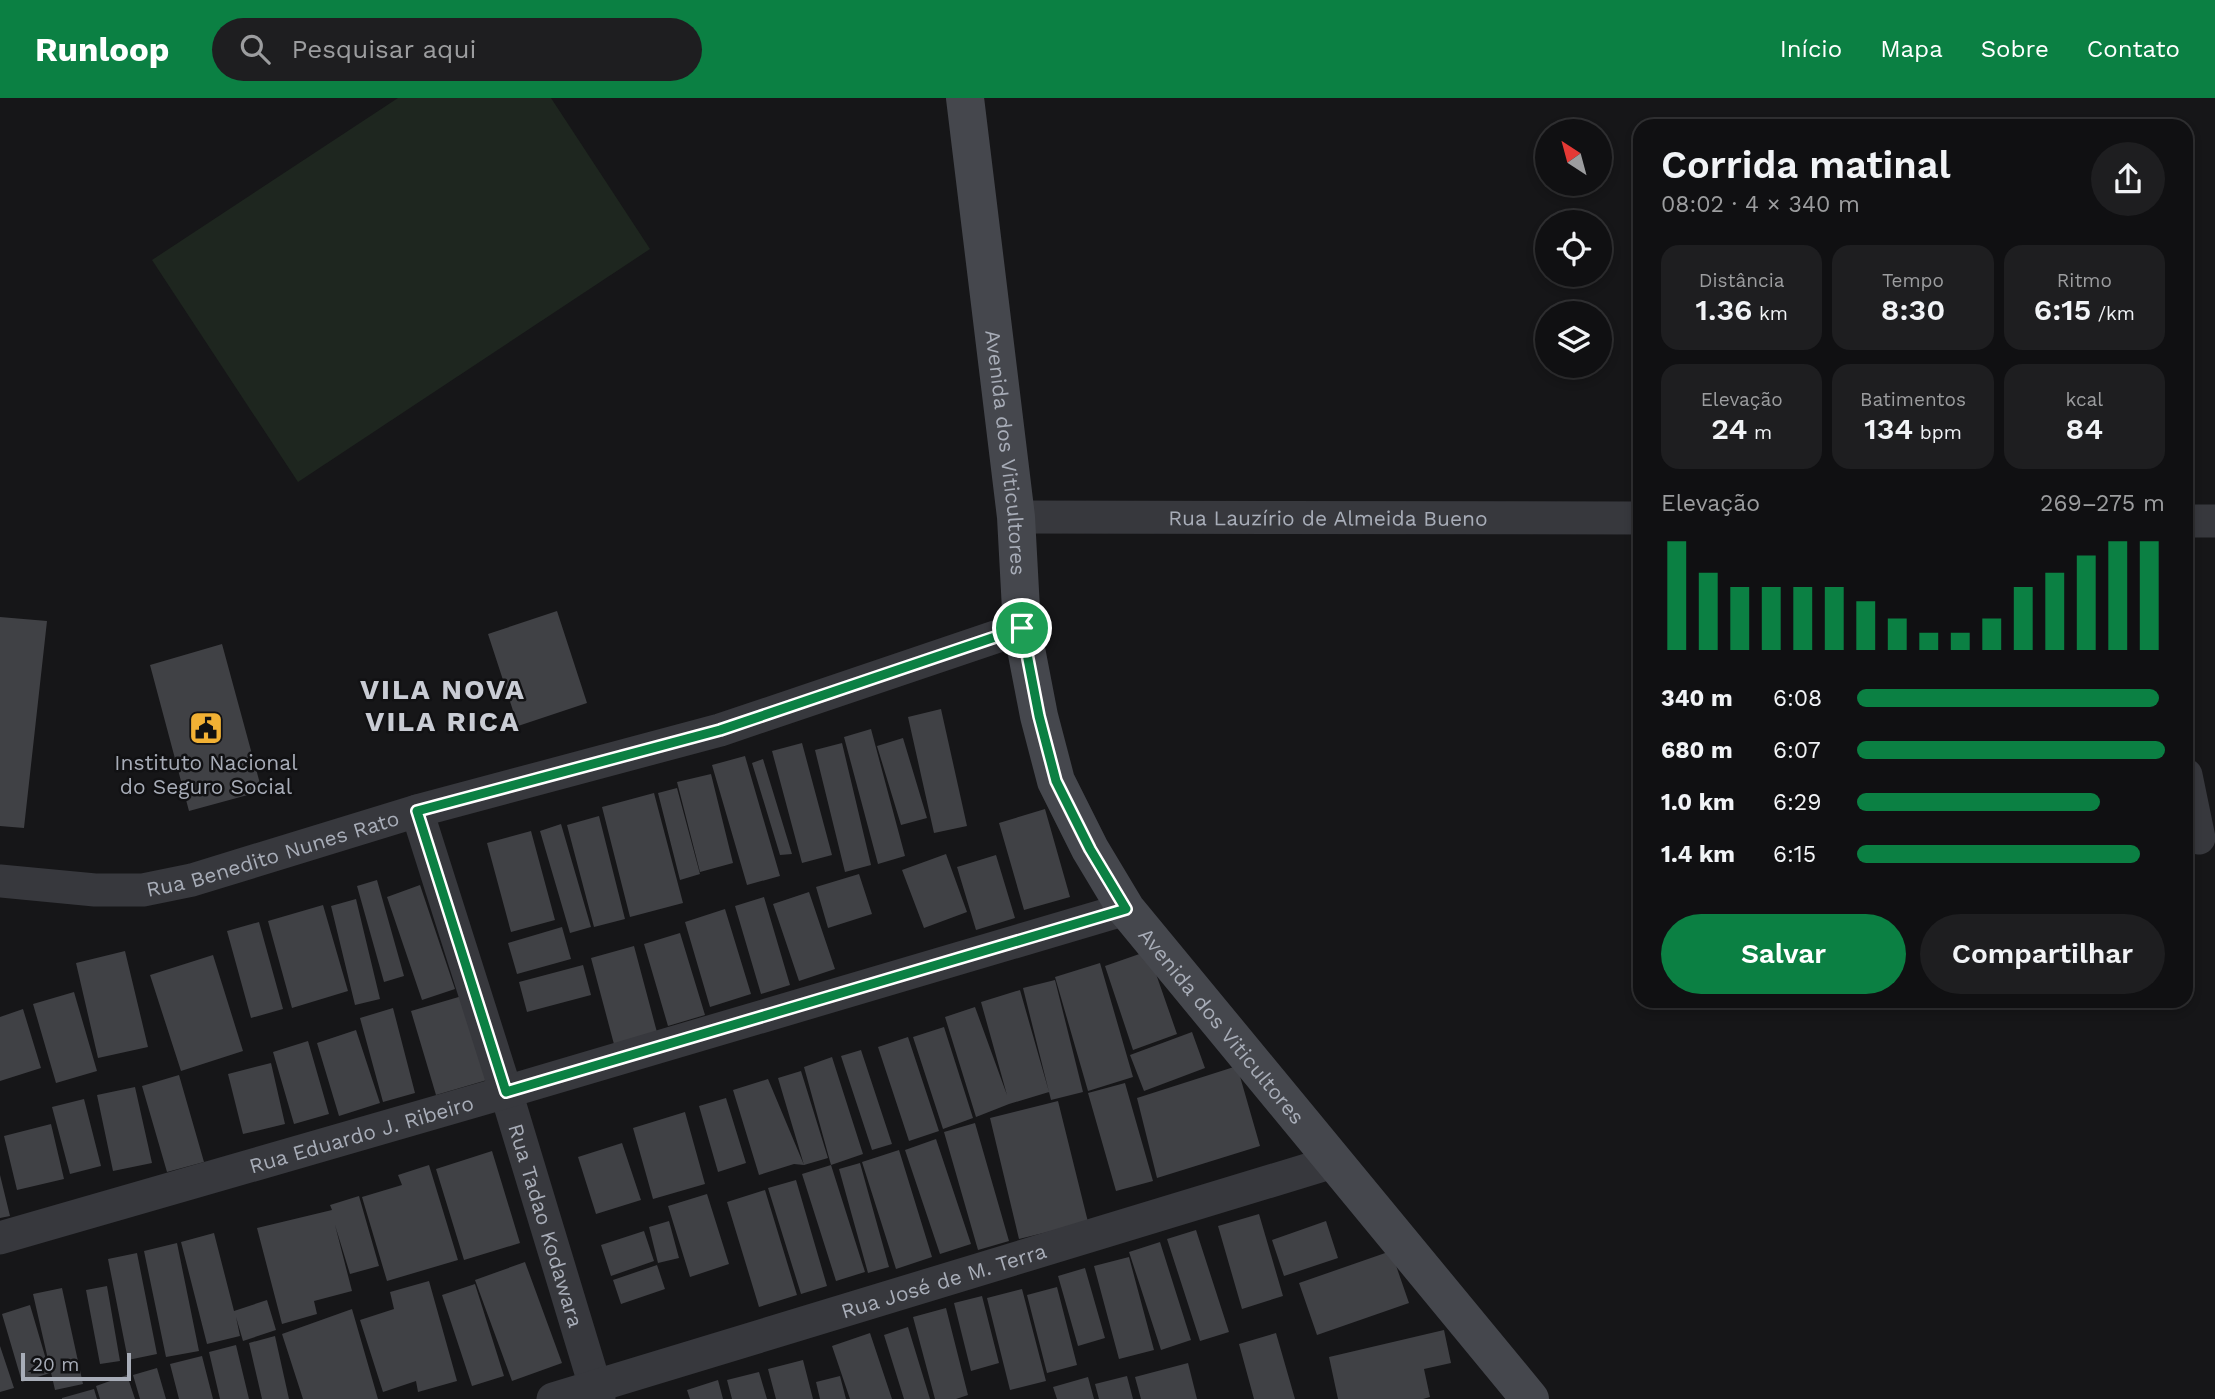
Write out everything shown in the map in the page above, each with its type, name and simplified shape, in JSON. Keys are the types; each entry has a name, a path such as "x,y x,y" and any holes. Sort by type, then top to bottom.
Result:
{"main road":[{"name":"Avenida dos Viticultores","path":"965,98 1016,517 1022,628 1039,716 1056,781 1090,849 1126,909 1530,1399"}],"street":[{"name":"Rua Lauzírio de Almeida Bueno","path":"1016,517 1633,519"},
{"path":"2193,521 2215,521"},
{"name":"Rua Benedito Nunes Rato","path":"0,881 95,890 143,890 192,880 417,811 720,730 1022,628"},
{"path":"2193,809 2199,838"},
{"name":"Rua Tadao Kodawara","path":"417,811 597,1393"},
{"name":"Rua Eduardo J. Ribeiro","path":"0,1238 1126,909"},
{"name":"Rua José de M. Terra","path":"553,1399 597,1393 1333,1162"}],"shaded area":[{"path":"398,98 551,98 650,249 298,482 152,260"}],"building":[{"path":"557,611 587,703 518,726 488,634"},
{"path":"0,617 47,621 24,828 0,826"},
{"name":"Instituto Nacional do Seguro Social","path":"222,644 262,791 189,811 150,665"},
{"path":"941,709 967,826 934,833 908,717"},
{"path":"871,729 905,856 878,864 844,737"},
{"path":"903,738 927,818 901,825 877,746"},
{"path":"802,743 832,855 802,863 772,751"},
{"path":"842,743 871,865 845,872 815,750"},
{"path":"745,756 780,876 747,885 712,765"},
{"path":"763,759 792,854 780,855 752,763"},
{"path":"711,774 733,863 700,872 677,782"},
{"path":"677,788 700,874 680,880 658,793"},
{"path":"654,793 683,903 630,917 602,807"},
{"path":"1045,809 1070,897 1024,910 999,823"},
{"path":"599,816 625,919 594,927 567,825"},
{"path":"561,824 591,927 570,933 540,831"},
{"path":"531,831 555,920 511,932 487,843"},
{"path":"946,854 967,912 924,928 902,870"},
{"path":"996,855 1015,918 976,930 957,867"},
{"path":"859,874 872,914 828,928 816,887"},
{"path":"377,880 404,976 384,982 357,886"},
{"path":"420,885 455,989 422,1000 387,897"},
{"path":"809,892 835,969 799,981 773,904"},
{"path":"764,897 790,985 761,994 735,906"},
{"path":"356,899 380,999 355,1005 331,906"},
{"path":"323,905 348,991 292,1008 268,921"},
{"path":"725,909 751,994 710,1007 685,922"},
{"path":"259,922 283,1009 251,1018 227,931"},
{"path":"562,927 571,959 517,974 508,943"},
{"path":"680,933 705,1015 668,1026 644,944"},
{"path":"634,946 658,1036 615,1048 591,958"},
{"path":"125,951 148,1047 98,1058 76,963"},
{"path":"1148,951 1177,1034 1133,1050 1105,966"},
{"path":"213,955 243,1051 181,1071 150,975"},
{"path":"1100,963 1133,1077 1088,1091 1055,977"},
{"path":"583,965 591,995 527,1012 519,982"},
{"path":"1055,980 1083,1092 1051,1100 1023,988"},
{"path":"1020,990 1049,1092 976,1117 945,1017 975,1007 1007,1095 981,1002"},
{"path":"74,992 97,1071 56,1083 33,1004"},
{"path":"462,996 487,1080 436,1095 411,1011"},
{"path":"393,1008 415,1093 383,1102 360,1018"},
{"path":"23,1009 41,1068 0,1081 0,1017"},
{"path":"944,1027 973,1118 943,1129 913,1037"},
{"path":"356,1030 380,1103 339,1116 317,1043"},
{"path":"1192,1032 1205,1068 1144,1091 1130,1055"},
{"path":"908,1037 939,1131 909,1141 878,1047"},
{"path":"308,1041 329,1114 294,1124 273,1052"},
{"path":"861,1050 892,1144 872,1150 841,1056"},
{"path":"832,1057 863,1154 831,1165 804,1067"},
{"path":"271,1063 285,1124 243,1134 228,1074"},
{"path":"1237,1066 1260,1146 1157,1178 1137,1098"},
{"path":"801,1071 828,1158 804,1165 778,1078"},
{"path":"179,1075 204,1162 167,1172 142,1086"},
{"path":"768,1079 804,1165 794,1164 759,1175 733,1090"},
{"path":"1125,1083 1153,1181 1116,1191 1088,1093"},
{"path":"135,1087 152,1163 113,1171 97,1095"},
{"path":"726,1098 746,1163 718,1172 699,1106"},
{"path":"84,1099 101,1166 70,1174 52,1107"},
{"path":"1058,1101 1088,1222 1019,1239 990,1118"},
{"path":"685,1112 705,1184 653,1199 633,1128"},
{"path":"975,1123 1009,1241 978,1250 944,1132"},
{"path":"51,1124 64,1179 17,1190 4,1136"},
{"path":"936,1139 971,1244 940,1254 905,1150"},
{"path":"622,1143 641,1200 596,1214 578,1157"},
{"path":"899,1150 932,1257 896,1269 862,1162"},
{"path":"492,1151 520,1243 464,1260 436,1169"},
{"path":"860,1163 889,1267 868,1273 839,1169"},
{"path":"429,1165 458,1260 387,1281 362,1197 402,1185 398,1175"},
{"path":"831,1165 865,1272 836,1281 802,1174"},
{"path":"0,1175 10,1216 0,1218"},
{"path":"796,1180 827,1286 801,1294 768,1188"},
{"path":"765,1190 797,1295 759,1307 727,1202"},
{"path":"707,1194 729,1264 690,1277 668,1206"},
{"path":"359,1196 379,1266 350,1274 335,1225 352,1291 314,1301 317,1314 282,1324 257,1228 332,1210 330,1205"},
{"path":"1259,1214 1283,1296 1242,1309 1218,1226"},
{"path":"669,1221 679,1258 658,1263 649,1227"},
{"path":"1326,1221 1338,1258 1284,1276 1272,1240"},
{"path":"1196,1230 1229,1332 1200,1341 1167,1239"},
{"path":"644,1231 654,1261 611,1276 601,1245"},
{"path":"214,1233 234,1311 267,1300 276,1330 243,1341 236,1317 240,1336 207,1344 181,1242"},
{"path":"1160,1242 1191,1340 1161,1350 1129,1252"},
{"path":"177,1243 199,1351 166,1357 144,1251"},
{"path":"1391,1251 1409,1303 1317,1335 1299,1283"},
{"path":"137,1253 157,1354 128,1360 108,1259"},
{"path":"1129,1257 1154,1350 1119,1359 1094,1266"},
{"path":"525,1262 562,1363 512,1381 475,1280"},
{"path":"657,1265 665,1289 621,1304 613,1280"},
{"path":"1085,1268 1105,1338 1078,1346 1058,1276"},
{"path":"429,1281 457,1381 418,1392 416,1381 383,1392 360,1320 394,1309 390,1292"},
{"path":"475,1284 504,1376 472,1386 442,1295"},
{"path":"107,1286 120,1361 100,1364 86,1290"},
{"path":"1057,1287 1077,1365 1047,1373 1027,1295"},
{"path":"62,1288 83,1384 55,1390 33,1294"},
{"path":"1022,1289 1046,1381 1010,1390 987,1298"},
{"path":"982,1296 999,1363 971,1371 954,1303"},
{"path":"30,1305 50,1373 22,1382 2,1314"},
{"path":"946,1308 968,1395 956,1399 935,1399 913,1317"},
{"path":"352,1309 378,1399 303,1399 282,1334"},
{"path":"908,1327 930,1399 904,1399 884,1335"},
{"path":"1444,1330 1451,1363 1424,1369 1430,1397 1338,1399 1329,1357"},
{"path":"870,1333 892,1399 850,1399 832,1346"},
{"path":"1276,1333 1295,1399 1254,1399 1239,1344"},
{"path":"275,1336 289,1399 262,1399 249,1343"},
{"path":"236,1345 249,1399 220,1399 209,1352"},
{"path":"0,1346 14,1388 0,1392"},
{"path":"202,1356 213,1399 179,1399 170,1364"},
{"path":"803,1360 813,1399 776,1399 768,1369"},
{"path":"1188,1363 1197,1399 1141,1399 1135,1377"},
{"path":"157,1368 166,1399 140,1399 133,1375"},
{"path":"759,1372 767,1399 732,1399 727,1380"},
{"path":"127,1375 135,1399 100,1399 96,1386"},
{"path":"840,1376 846,1399 820,1399 816,1382"},
{"path":"1127,1376 1133,1399 1099,1399 1095,1384"},
{"path":"1088,1377 1094,1399 1057,1399 1053,1387"},
{"path":"718,1380 723,1399 690,1399 687,1390"},
{"path":"94,1389 97,1399 62,1399 62,1398"}],"place":[{"name":"Instituto Nacional do Seguro Social","path":"206,728"}],"district":[{"name":"VILA NOVA VILA RICA","path":"443,705"}],"route":[{"path":"1022,628 1039,716 1056,781 1090,849 1126,909 506,1092 417,811 720,730 1022,628"}]}
